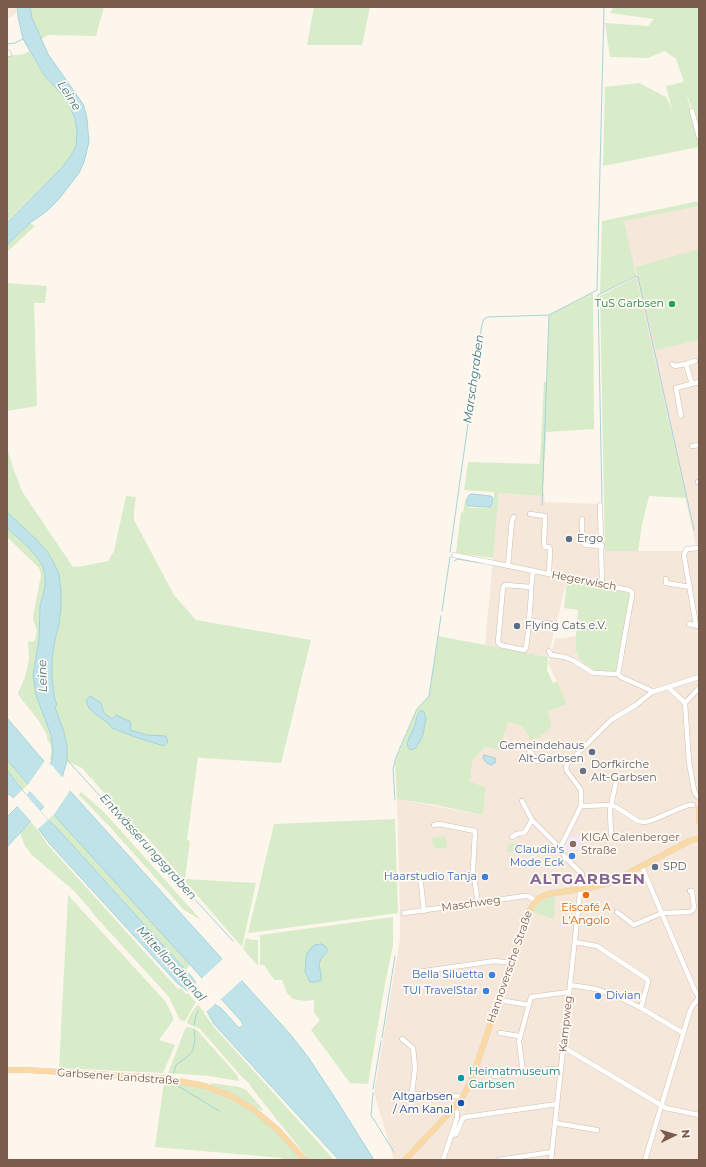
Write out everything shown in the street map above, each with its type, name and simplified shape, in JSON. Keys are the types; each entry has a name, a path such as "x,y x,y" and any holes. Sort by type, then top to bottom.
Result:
{"main road":[{"path":"699,810 699,822"},
{"name":"Hannoversche Straße","path":"405,1160 462,1098 471,1081 530,910 536,901 548,894 609,883 642,867 689,840 699,838"},
{"name":"Garbsener Landstraße","path":"7,1070 163,1078 205,1086 231,1096 264,1117 305,1160"}],"street":[{"path":"692,111 697,122 699,137"},
{"path":"672,364 675,366 696,361"},
{"path":"686,364 692,384"},
{"path":"681,416 676,388 699,382"},
{"path":"692,446 699,445"},
{"path":"600,505 602,584"},
{"path":"530,514 544,516 545,518 544,544 545,547 550,548 549,574"},
{"path":"508,566 512,520 514,517"},
{"path":"582,518 583,543 586,545 602,546"},
{"path":"688,624 698,625 684,553 687,550 699,548"},
{"name":"Hegerwisch","path":"454,555 628,589 631,591 632,594 618,674"},
{"path":"531,587 505,585 503,587 498,643 500,645 522,650 525,650 527,647 533,571"},
{"path":"666,579 666,583 690,587"},
{"path":"529,620 556,625"},
{"path":"549,651 551,655 565,657 596,674 618,674 621,677 652,692"},
{"path":"560,848 581,806 581,790 567,771 566,766 568,763 611,720 636,705 652,692 699,677"},
{"path":"668,687 685,703 689,762 694,790 696,795 699,797"},
{"path":"685,703 699,688"},
{"path":"530,750 537,761 562,761 568,763"},
{"path":"611,834 610,810 616,782"},
{"name":"Kampweg","path":"522,801 532,820 560,848 565,857 582,873 551,1160"},
{"path":"581,806 611,805 638,821 644,822 650,821 688,805 694,805"},
{"path":"512,837 516,834 525,832 532,820"},
{"path":"434,825 439,824 475,831 473,872 478,903"},
{"path":"642,867 699,998 692,1007 645,1160"},
{"path":"420,876 424,911"},
{"path":"617,912 634,925 662,913 691,912 694,907 692,891 690,891"},
{"name":"Maschweg","path":"404,914 527,896 536,901"},
{"path":"575,942 597,946 647,979 648,982 641,1008"},
{"path":"418,972 495,961 511,963"},
{"path":"570,985 605,991 641,1008 683,1034"},
{"path":"523,1073 519,1036 531,997 569,992"},
{"path":"505,1001 529,1005"},
{"path":"500,1033 519,1036"},
{"path":"402,1040 413,1048 415,1067 412,1094"},
{"path":"563,1047 666,1108 699,1115"},
{"path":"494,1076 561,1069"},
{"path":"399,1093 454,1096 462,1098"},
{"path":"451,1136 456,1134 463,1118 466,1117 557,1104"},
{"path":"443,1160 457,1115 454,1107"},
{"path":"555,1123 597,1130"},
{"path":"499,1160 552,1152"}],"shaded area":[{"path":"7,7 16,7 16,14 7,19"},
{"path":"699,206 699,1160 394,1160 374,1093 400,939 397,799 483,815 486,789 469,782 471,778 473,759 508,722 522,726 529,737 540,734 548,711 567,704 548,663 555,639 576,636 576,650 580,660 594,670 633,593 567,580 548,657 485,645 499,493 544,496 545,502 603,504 605,551 683,551 696,546 623,221"},
{"name":"KIGA Calenberger Straße","path":"569,836 586,837 586,842 580,843 581,849 565,850 565,845"}],"green space":[{"path":"30,7 104,7 96,36 48,35 41,39 32,18"},
{"path":"314,7 370,7 362,45 307,45"},
{"path":"614,7 699,7 699,121 696,120 686,92 699,141 699,147 603,166 605,87 639,83 666,97 672,110 666,86 684,82 676,59 665,51 648,58 610,57 605,23 648,26 654,19 610,13"},
{"path":"29,51 44,75 70,106 75,119 77,132 76,146 63,166 7,222 7,56 24,54"},
{"path":"699,201 699,206 624,221 636,275 600,294 602,221"},
{"path":"30,223 35,226 7,252 7,245"},
{"name":"TuS Garbsen","path":"699,249 699,340 656,350 636,267"},
{"path":"636,277 686,498 649,496 638,551 605,551 600,296"},
{"path":"7,283 47,286 45,303 34,303 37,406 7,411"},
{"path":"593,293 594,429 546,432 543,489 544,496 499,493 493,558 456,553 461,512 463,513 465,501 467,506 470,508 493,507 494,492 464,490 468,462 539,464 544,382 547,382 549,315"},
{"path":"7,448 23,493 73,567 108,561 114,551 126,496 136,497 134,520 174,595 196,620 311,640 281,763 198,757 187,840 190,841 185,879 256,883 242,947 145,834 140,833 82,768 67,761 67,746 64,732 55,707 57,704 52,679 52,660 61,607 59,574 47,551 7,512"},
{"path":"7,528 28,547 39,560 45,575 45,587 40,606 39,639 33,675 36,695 53,744 52,761 50,759 51,746 47,735 39,721 18,693 25,677 29,659 28,642 35,640 37,630 33,616 41,575 39,568 7,537"},
{"path":"567,580 633,594 617,672 594,670 580,660 576,650 578,610 564,608"},
{"path":"438,636 548,657 547,670 553,683 557,681 567,704 548,711 551,724 548,732 540,734 541,737 530,740 522,726 508,722 499,750 485,747 473,759 471,778 469,781 486,788 483,815 436,805 397,799 396,757 398,752 407,755 399,752 417,709 429,696"},
{"path":"7,760 28,785 22,790 19,784 7,771"},
{"path":"81,792 104,812 201,920 184,910 111,828 79,795"},
{"path":"54,814 190,964 186,970 48,820"},
{"path":"395,819 398,913 248,933 274,824"},
{"path":"31,822 47,844 178,989 181,988 186,994 188,993 196,1002 185,1021 182,1021 179,1018 169,997 74,891 32,855 25,846 20,833"},
{"path":"445,836 447,848 438,849 433,845 432,838"},
{"path":"519,843 520,850 507,852 508,844"},
{"path":"68,895 166,1002 174,1019 159,1040 175,1045 163,1073 59,1068"},
{"path":"555,896 554,919 533,912 540,902"},
{"path":"393,917 393,945 368,1084 350,1083 311,1030 320,1020 314,1013 314,1000 305,1001 293,999 287,993 282,980 274,980 264,965 260,965 260,935","holes":["327,948 327,952 319,961 321,975 306,976"]},
{"path":"246,938 258,940 258,966 243,949"},
{"path":"198,1004 205,1011 204,1013 214,1027 334,1160 309,1160 250,1084 241,1076 200,1029 188,1024 187,1022 191,1013"},
{"path":"187,1027 197,1030 237,1075 239,1081 209,1076 168,1073"},
{"path":"165,1081 203,1087 246,1106 271,1125 301,1160 283,1160 283,1158 155,1147"},
{"path":"211,1083 239,1087 246,1090 261,1107 262,1111 211,1085"}],"water":[{"name":"Leine","path":"17,7 30,7 32,18 48,54 83,104 87,119 89,142 84,162 79,173 59,199 47,211 30,223 7,245 7,223 63,166 76,146 77,132 75,119 70,106 44,75 23,39"},
{"path":"469,495 491,496 493,498 491,507 468,506 466,501"},
{"path":"7,512 47,551 59,574 61,607 52,660 52,679 57,704 55,707 64,732 67,746 67,761 61,781 290,1034 308,1057 374,1160 339,1160 214,1024 208,1013 188,991 177,983 49,843 32,820 7,847 7,817 19,805 14,798 7,793 7,770 27,796 32,789 7,760 7,718 48,766 52,761 53,750 51,735 36,695 33,675 39,639 40,606 45,587 45,575 39,560 28,547 7,528","holes":["45,805 242,1022 243,1025 240,1028 238,1027 221,1008 216,1005 56,827 48,820 40,811"]},
{"path":"90,696 101,703 104,713 112,719 116,715 131,722 130,730 147,735 166,736 168,742 164,746 112,728 107,722 89,708 86,701"},
{"path":"420,711 424,712 426,718 423,735 416,748 410,750 407,743"},
{"path":"484,755 495,758 495,763 491,765 487,763 483,758"},
{"path":"321,944 327,948 327,952 319,964 321,980 317,982 310,982 305,972 307,953 314,945"}],"pier":[{"path":"45,759 52,766 54,766 62,777 64,776 64,781 71,789 53,816 27,786"},
{"path":"22,790 48,820 38,829 12,800"},
{"path":"224,958 243,979 220,1000 201,979"},
{"path":"197,982 216,1003 205,1013 187,992"}],"waterway":[{"name":"Marschgraben","path":"450,552 482,324 484,319 488,317 549,315 597,290 604,7"},
{"path":"7,44 15,43 23,39"},
{"path":"602,502 598,295 636,276 638,277 694,530"},
{"path":"542,505 549,316"},
{"name":"Marschgraben","path":"442,611 450,557"},
{"path":"454,561 457,559 482,563"},
{"name":"Marschgraben","path":"399,750 417,709 429,696 441,616"},
{"name":"Marschgraben","path":"395,800 393,769 399,751"},
{"name":"Entwässerungsgraben","path":"68,761 233,941"},
{"name":"Marschgraben","path":"382,1038 395,956"},
{"name":"Mittellandkanal","path":"194,1025 198,1011"},
{"path":"174,1073 176,1065 187,1057 193,1050 195,1040 194,1030"},
{"name":"Marschgraben","path":"373,1089 381,1041"},
{"path":"175,1084 219,1111"},
{"name":"Marschgraben","path":"373,1093 371,1115 394,1152"}],"place":[{"name":"TuS Garbsen","path":"672,304"},
{"name":"Ergo","path":"569,539"},
{"name":"Flying Cats e.V.","path":"517,626"},
{"name":"Gemeindehaus Alt-Garbsen","path":"592,752"},
{"name":"Dorfkirche Alt-Garbsen","path":"583,771"},
{"name":"KIGA Calenberger Straße","path":"573,844"},
{"name":"Claudia's Mode Eck","path":"572,856"},
{"name":"SPD","path":"655,867"},
{"name":"Haarstudio Tanja","path":"485,877"},
{"name":"Eiscafé A L'Angolo","path":"586,895"},
{"name":"Bella Siluetta","path":"492,975"},
{"name":"TUI TravelStar","path":"486,991"},
{"name":"Divian","path":"598,996"},
{"name":"Heimatmuseum Garbsen","path":"461,1078"},
{"name":"Altgarbsen / Am Kanal","path":"461,1103"}],"district":[{"name":"ALTGARBSEN","path":"588,880"}]}
